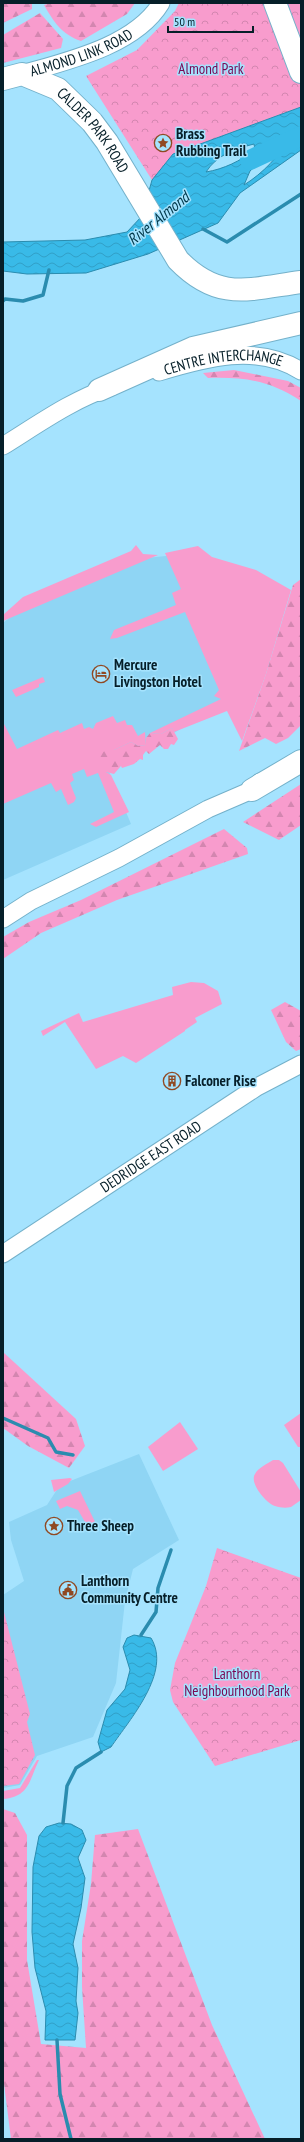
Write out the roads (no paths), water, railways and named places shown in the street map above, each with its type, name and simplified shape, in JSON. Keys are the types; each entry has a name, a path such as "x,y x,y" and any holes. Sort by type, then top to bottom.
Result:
{"main road":[{"path":"275,3 301,72"},
{"name":"CALDER PARK ROAD","path":"13,76 58,89 92,122 107,142 178,260 191,273 204,282 222,289 244,289 301,282"},
{"path":"99,390 193,348 301,323"},
{"path":"252,790 301,761"}],"street":[{"name":"ALMOND LINK ROAD","path":"13,76 67,61 107,46 127,35 156,6"},
{"name":"CENTRE INTERCHANGE","path":"3,446 99,390 204,358 243,354 272,359 301,371"},
{"path":"3,919 31,900 119,858 208,809 252,790 271,771 301,749"},
{"name":"DEDRIDGE EAST ROAD","path":"3,1254 257,1087 301,1064"}],"water":[{"path":"301,107 301,150 240,193 218,223 148,254 86,273 27,274 3,271 3,242 85,240 127,232 142,216 152,180 173,154","holes":["289,136 281,150 270,164 244,185 250,171","254,144 255,150 244,158 225,167 206,172 210,166 221,157 240,148"]},
{"path":"134,1635 151,1638 156,1651 156,1665 153,1680 138,1709 111,1747 101,1752 98,1742 107,1710 125,1689 130,1670 123,1647 127,1638"},
{"path":"59,1823 71,1824 82,1830 86,1840 78,1858 85,1878 81,1908 73,1944 78,1968 76,2001 78,2013 75,2040 45,2040 46,2011 35,1968 32,1932 33,1867 39,1836 46,1827"}],"waterway":[{"name":"River Almond","path":"250,160 301,136"},
{"path":"203,229 227,242 301,194"},
{"path":"3,301 5,299 23,301 43,295 49,270"},
{"path":"3,1418 48,1438 56,1452 73,1455"},
{"path":"141,1635 156,1612 158,1588 171,1550"},
{"path":"63,1823 67,1786 76,1768 101,1752"},
{"path":"57,2040 60,2094 71,2139"}],"place":[{"name":"Brass Rubbing Trail","path":"163,143"},
{"name":"Mercure Livingston Hotel","path":"101,674"},
{"name":"Falconer Rise","path":"172,1081"},
{"name":"Three Sheep","path":"54,1526"},
{"name":"Lanthorn Community Centre","path":"68,1590"}],"park label":[{"name":"Almond Park","path":"211,69"},
{"name":"Lanthorn Neighbourhood Park","path":"237,1682"}]}
